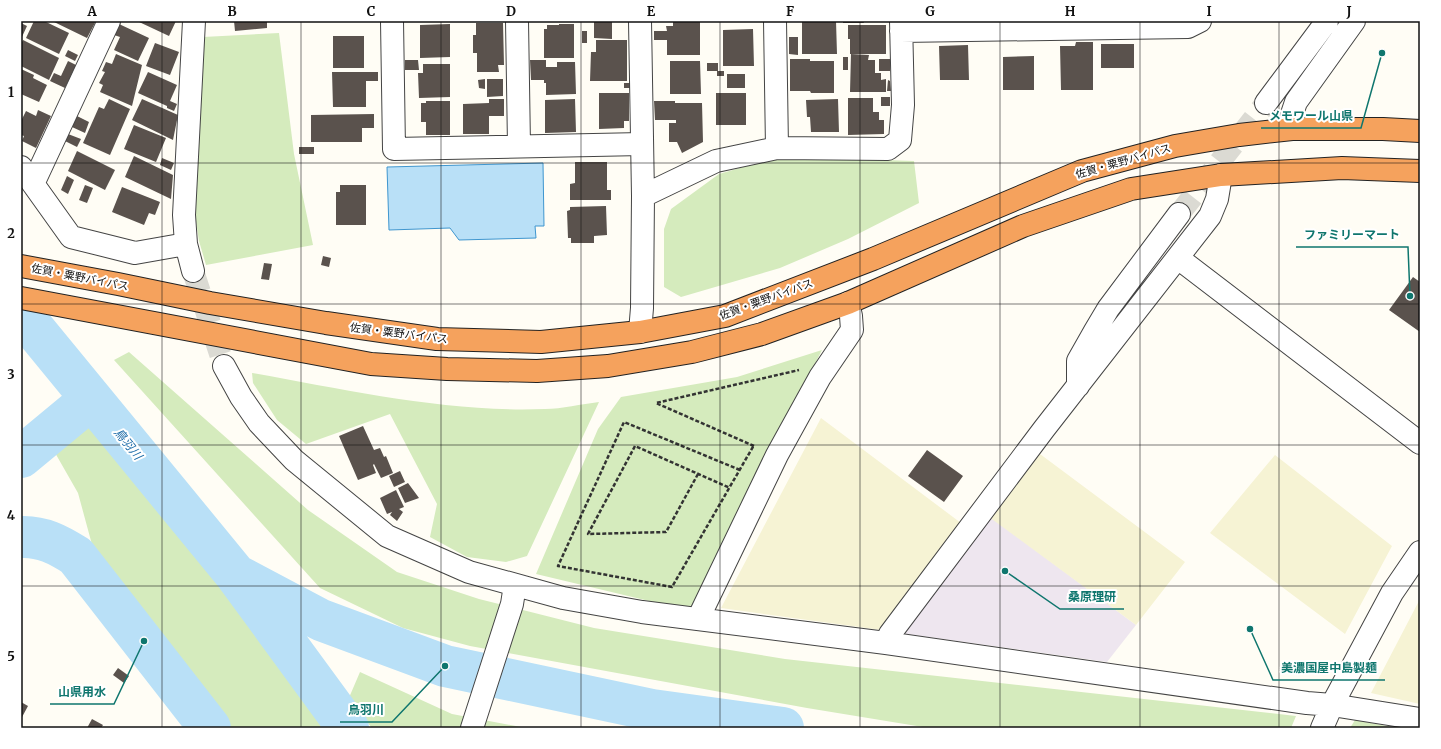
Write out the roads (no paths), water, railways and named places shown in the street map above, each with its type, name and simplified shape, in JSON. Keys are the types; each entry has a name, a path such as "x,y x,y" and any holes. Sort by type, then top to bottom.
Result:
{"highway":[{"name":"佐賀・粟野バイパス","path":"21,266 210,303 318,322 437,339 541,342 640,332 725,316 873,259 1082,171 1175,146 1292,128 1420,131"},
{"path":"21,298 163,326 371,364 448,369 537,371 608,366 692,352 762,334 848,303 1023,226 1131,189 1221,175 1342,168 1420,171"}],"street":[{"path":"109,21 27,176 71,237 135,253 186,244"},
{"path":"193,271 186,244 184,215 194,21"},
{"path":"392,21 394,149 642,144"},
{"path":"517,21 519,146"},
{"path":"640,21 644,196 642,308 640,332"},
{"path":"775,21 777,148"},
{"path":"644,196 716,161 777,148 888,149 900,140 903,105 901,26 1153,24 1188,27 1200,21"},
{"path":"1266,103 1327,21"},
{"path":"1292,128 1292,114 1296,102 1354,21"},
{"path":"886,643 890,634 1078,386 1210,216 1217,199 1221,175"},
{"path":"1078,386 1078,361 1095,331 1108,309 1179,214"},
{"path":"1178,258 1420,443"},
{"path":"698,619 777,455 820,377 852,330 848,303"},
{"path":"224,366 241,397 259,422 294,460 387,536 469,572 513,594 570,600 642,612 886,643 1307,702 1327,717 1420,718"},
{"path":"1327,717 1392,593 1420,552"},
{"path":"472,728 513,594"}],"water":[{"path":"543,163 544,226 535,226 536,238 459,240 450,228 389,230 387,167"}],"waterway":[{"name":"鳥羽川","path":"21,313 236,575 348,728"},
{"path":"21,457 91,399"},
{"path":"21,537 36,538 50,542 76,556 210,728"},
{"name":"鳥羽川","path":"236,575 321,620 445,666 652,710 783,728"}],"tunnel":[{"path":"1179,214 1266,103"},
{"path":"193,271 224,366"}],"place":[{"name":"メモワール山県","path":"1382,53"},
{"name":"ファミリーマート","path":"1410,296"},
{"name":"桑原理研","path":"1005,571"},
{"name":"美濃国屋中島製麺","path":"1250,629"},
{"name":"山県用水","path":"144,641"},
{"name":"鳥羽川","path":"445,666"}]}
